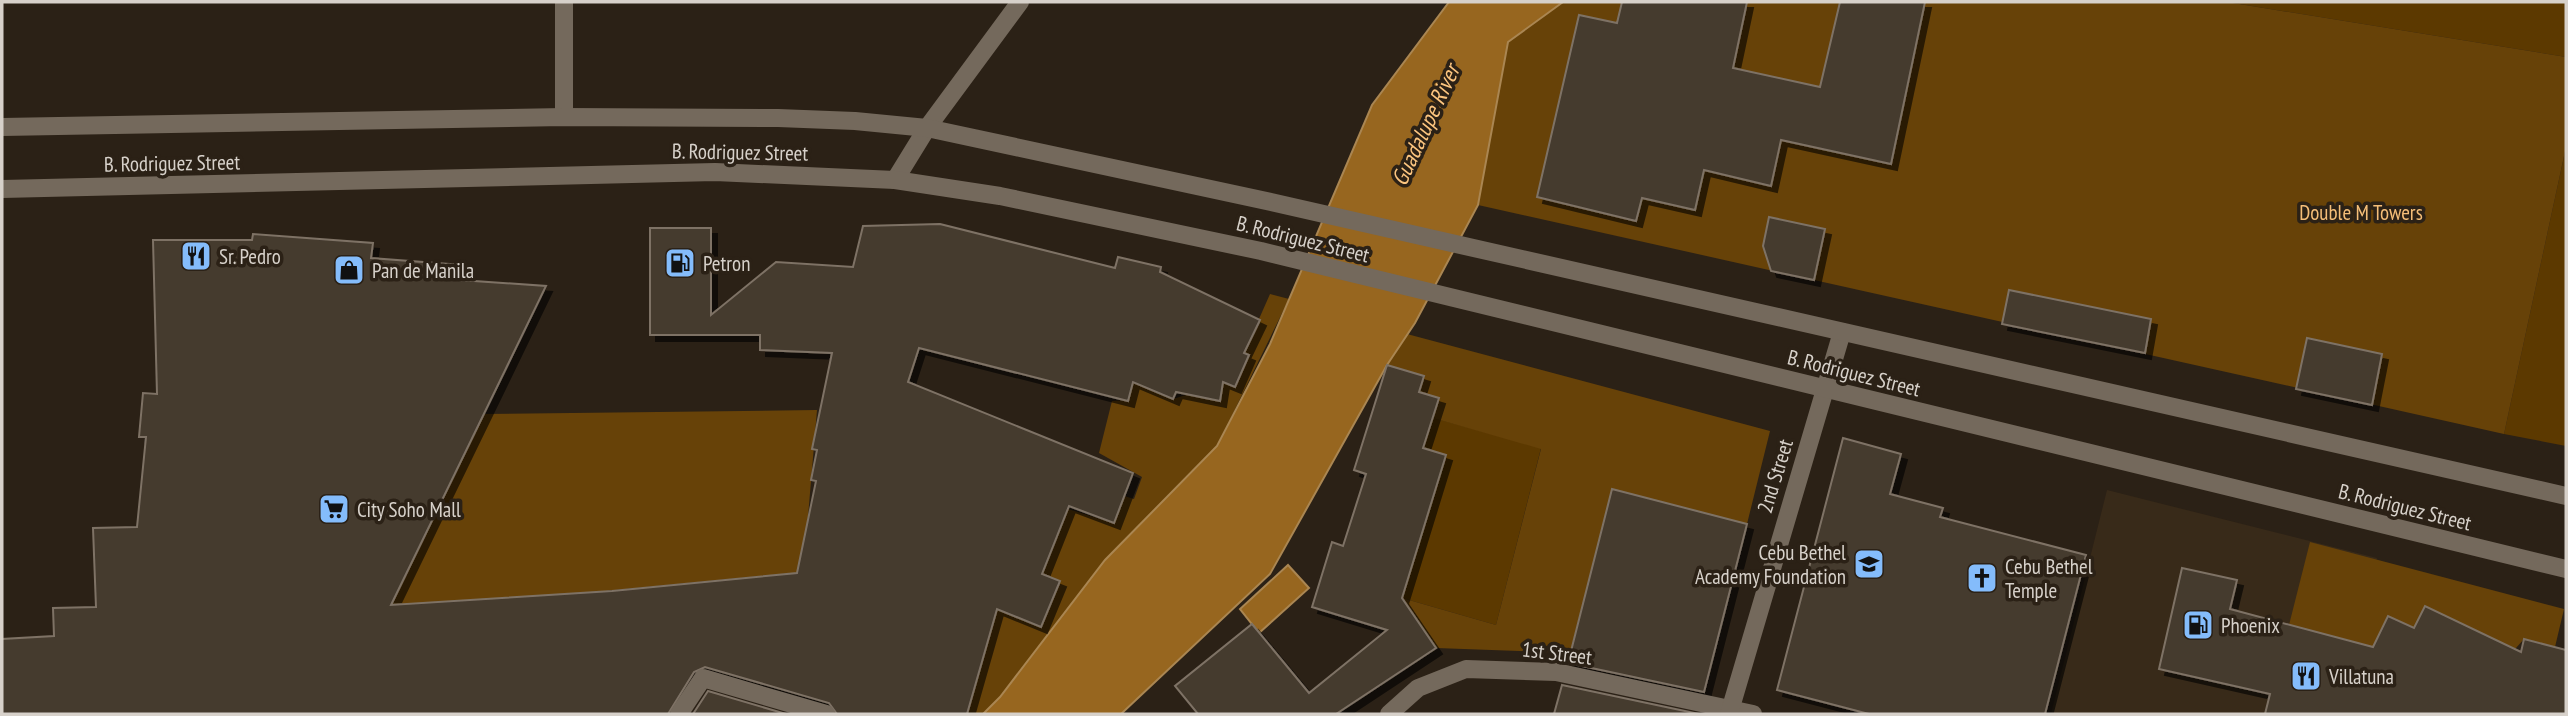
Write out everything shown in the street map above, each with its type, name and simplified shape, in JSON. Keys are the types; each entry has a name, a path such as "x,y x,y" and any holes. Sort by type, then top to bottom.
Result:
{"main road":[{"path":"564,2 564,117"},
{"path":"895,180 927,128 1020,2"},
{"name":"B. Rodriguez Street","path":"2,127 564,117 791,119 855,121 927,128 1271,202 2566,496"},
{"name":"B. Rodriguez Street","path":"2,189 715,172 895,180 1000,196 1261,251 2566,569"},
{"name":"2nd Street","path":"1730,711 1842,332"},
{"name":"1st Street","path":"1389,714 1418,688 1466,670 1556,672 1753,714"},
{"path":"679,714 703,678 826,714"}],"shaded area":[{"path":"2227,2 2566,2 2566,57"},
{"path":"2566,147 2566,446 2504,434"},
{"path":"1423,415 1541,448 1496,625 1402,598 1446,456 1414,445"},
{"path":"2107,490 2377,558 2338,714 2051,714"}],"green space":[{"name":"Double M Towers","path":"1563,2 2227,2 2566,57 2566,147 2504,434 1478,205 1508,42"},
{"path":"1270,294 1289,299 1217,446 1105,560 1000,697 983,714 967,714 993,607 1042,626 1060,582 1042,574 1068,509 1113,523 1124,496 1134,499 1142,477 1099,453 1112,401 1128,400 1133,382 1173,399 1189,394 1220,400 1223,382 1235,386 1249,355 1244,353"},
{"path":"1407,334 1770,431 1747,524 1612,489 1570,653 1436,648 1402,598 1496,625 1541,449 1433,418 1439,398 1419,392 1424,377 1387,365"},
{"path":"817,410 803,576 792,573 584,593 391,605 484,414"},
{"path":"2310,542 2564,609 2555,647 2524,639 2499,667 2425,607 2414,628 2388,616 2342,713 2289,625"}],"water":[{"name":"Guadalupe River","path":"1449,2 1563,2 1508,42 1478,205 1415,323 1387,365 1270,574 1121,714 983,714 1000,697 1105,560 1217,446 1270,344 1372,105"},
{"path":"1288,565 1309,588 1259,633 1240,609"}],"building":[{"path":"1622,2 1747,2 1733,68 1820,87 1840,2 1925,2 1891,164 1781,140 1771,186 1704,170 1695,210 1642,198 1636,221 1537,197 1579,15 1617,23"},
{"path":"1769,217 1825,229 1814,280 1771,271 1763,246"},
{"path":"940,224 1115,268 1118,257 1161,267 1160,272 1260,320 1244,353 1249,355 1235,387 1223,382 1220,401 1176,392 1173,399 1133,382 1128,401 919,348 908,382 1133,473 1114,523 1069,506 1042,574 1060,581 1041,627 997,609 967,714 837,714 829,703 705,667 694,672 668,714 2,714 2,639 54,636 53,608 96,607 93,528 137,527 146,437 139,437 143,393 157,394 153,240 252,240 253,234 373,243 371,258 462,265 460,280 546,286 391,605 612,591 797,573 816,481 811,480 817,450 812,449 832,353 760,350 760,335 650,335 650,228 711,228 711,315 776,262 853,267 863,226"},
{"path":"2009,290 2151,319 2145,353 2002,324"},
{"path":"2307,338 2382,354 2372,405 2296,389"},
{"path":"1387,365 1424,376 1419,392 1439,398 1423,448 1446,455 1402,598 1436,648 1336,714 1198,714 1175,686 1252,624 1309,693 1387,630 1312,607 1332,542 1343,546 1366,474 1354,470"},
{"path":"1843,438 1901,454 1890,494 1943,508 1940,517 2086,555 2045,714 1869,714 1777,690"},
{"path":"1612,489 1747,524 1704,692 1568,663"},
{"path":"2182,568 2237,580 2230,609 2373,647 2388,616 2414,628 2425,606 2521,652 2524,639 2566,650 2566,714 2265,714 2270,694 2159,669"},
{"path":"1562,685 1699,714 1554,714"},
{"path":"708,691 786,714 693,714"}],"place":[{"name":"Sr. Pedro","path":"196,256"},
{"name":"Petron","path":"680,263"},
{"name":"Pan de Manila","path":"349,270"},
{"name":"City Soho Mall","path":"334,509"},
{"name":"Cebu Bethel Academy Foundation","path":"1869,564"},
{"name":"Cebu Bethel Temple","path":"1982,578"},
{"name":"Phoenix","path":"2198,625"},
{"name":"Villatuna","path":"2306,676"}]}
